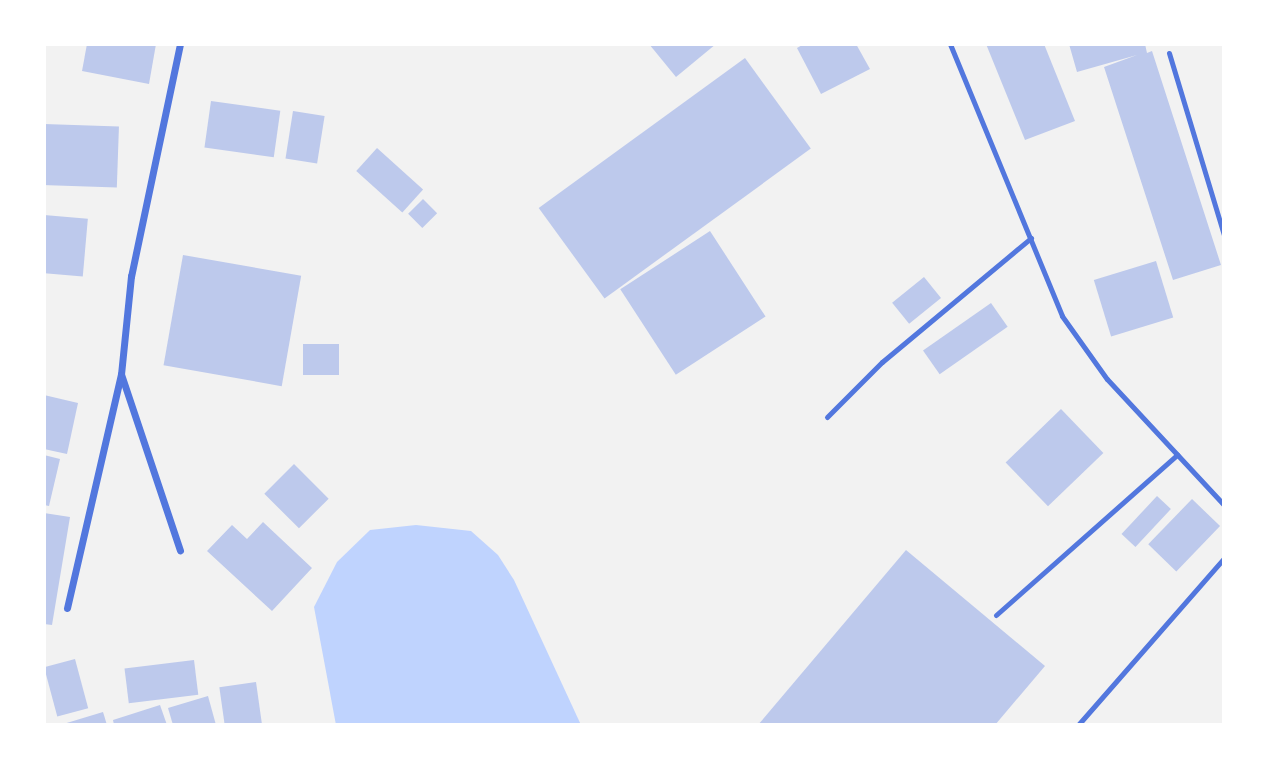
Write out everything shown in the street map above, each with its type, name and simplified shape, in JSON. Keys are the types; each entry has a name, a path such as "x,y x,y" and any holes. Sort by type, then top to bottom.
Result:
{"street":[{"path":"67,608 121,374 131,276 180,44"},
{"path":"121,374 180,550"}],"lane":[{"path":"950,44 1062,316 1107,379 1224,505"},
{"path":"1169,53 1224,235"},
{"path":"827,417 881,362 1031,238"},
{"path":"996,615 1177,455"},
{"path":"1078,725 1224,558"}],"water":[{"path":"416,525 471,531 498,555 514,580 581,725 336,725 314,607 337,562 370,530"}],"building":[{"path":"87,44 156,44 149,84 82,71"},
{"path":"649,44 716,44 676,77"},
{"path":"804,44 856,44 870,69 821,94 797,48"},
{"path":"986,44 1044,44 1075,121 1025,140"},
{"path":"1069,44 1145,44 1147,53 1152,51 1221,265 1173,280 1104,67 1137,55 1077,72"},
{"path":"745,58 811,149 605,298 539,208"},
{"path":"211,101 280,111 274,157 204,148"},
{"path":"293,111 325,116 317,163 285,158"},
{"path":"44,124 119,127 117,188 44,185"},
{"path":"377,148 423,189 402,213 356,171"},
{"path":"423,199 437,213 422,228 408,214"},
{"path":"44,215 88,219 83,277 44,273"},
{"path":"710,231 766,317 676,375 620,289"},
{"path":"183,255 301,276 282,386 164,365"},
{"path":"1156,261 1173,317 1111,336 1094,280"},
{"path":"924,277 941,298 909,324 892,303"},
{"path":"991,303 1008,327 940,374 923,351"},
{"path":"303,344 339,344 339,375 303,375"},
{"path":"44,395 78,403 67,454 44,449"},
{"path":"1061,409 1103,453 1048,506 1006,462"},
{"path":"44,455 60,459 49,506 44,505"},
{"path":"294,464 329,499 299,528 264,494"},
{"path":"1157,496 1171,509 1135,547 1122,534"},
{"path":"1192,499 1220,526 1176,571 1148,544"},
{"path":"44,513 70,517 52,625 44,624"},
{"path":"263,522 312,568 272,611 207,551 232,525 247,539"},
{"path":"906,550 1045,666 995,725 758,725"},
{"path":"75,659 88,708 57,717 44,667"},
{"path":"194,660 198,695 129,703 125,669"},
{"path":"256,682 262,725 225,725 219,687"},
{"path":"208,696 216,725 173,725 168,708"},
{"path":"160,705 167,725 114,725 113,720"},
{"path":"103,712 107,725 60,725"}]}
